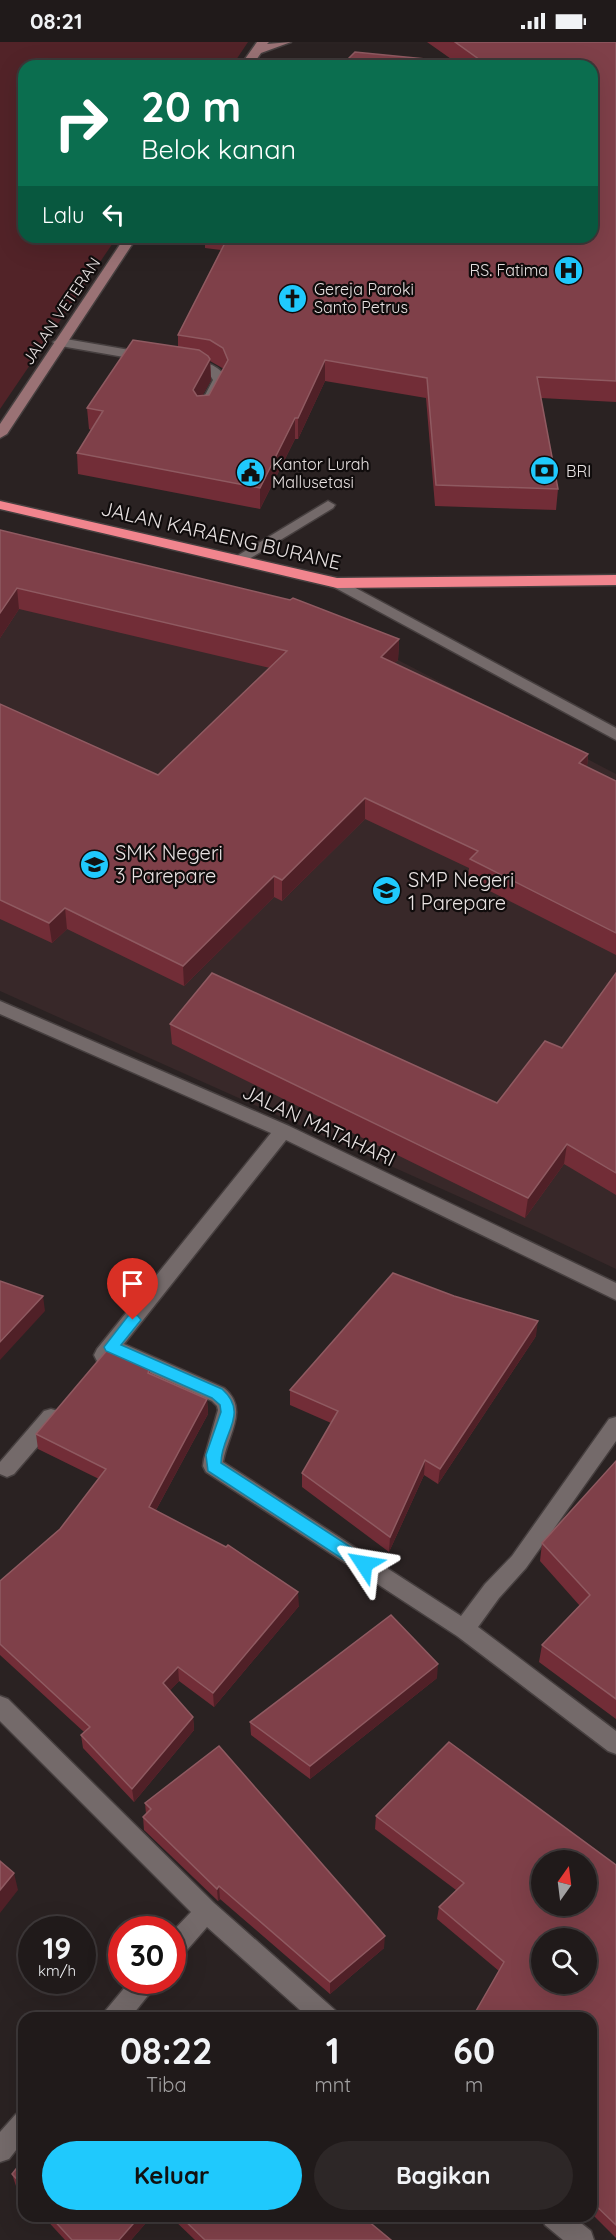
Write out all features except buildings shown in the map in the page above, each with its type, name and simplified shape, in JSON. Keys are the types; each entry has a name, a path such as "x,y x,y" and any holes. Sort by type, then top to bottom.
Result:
{"highway":[{"name":"JALAN KARAENG BURANE","path":"0,505 337,583 616,580"}],"street":[{"path":"250,60 260,46 285,42"},
{"name":"JALAN VETERAN","path":"0,434 127,243"},
{"path":"60,342 205,366 217,373 220,380 203,412"},
{"path":"238,559 328,505"},
{"path":"337,583 616,735"},
{"name":"JALAN MATAHARI","path":"0,1007 283,1131 616,1292"},
{"path":"88,1373 283,1131"},
{"path":"111,1347 217,1394 227,1402 228,1412 213,1455 213,1466 464,1629 616,1744"},
{"path":"7,1468 66,1399"},
{"path":"464,1629 492,1591 519,1562 616,1425"},
{"path":"0,1706 206,1911 320,2012"},
{"path":"186,1934 206,1911"},
{"path":"119,2012 134,1994"},
{"path":"0,2150 18,2129"},
{"path":"561,2222 582,2240"}],"shaded area":[{"path":"0,42 248,42 236,60 18,60 18,243 113,243 0,409"},
{"name":"SMP Negeri 1 Parepare","path":"0,550 293,619 398,660 616,774 616,1269 0,991"}],"place":[{"name":"RS. Fatima","path":"569,270"},
{"name":"Gereja Paroki Santo Petrus","path":"293,298"},
{"name":"BRI","path":"545,471"},
{"name":"Kantor Lurah Mallusetasi","path":"251,473"},
{"name":"SMK Negeri 3 Parepare","path":"94,864"},
{"name":"SMP Negeri 1 Parepare","path":"387,890"}],"route":[{"path":"133,1320 111,1347 217,1394 227,1402 228,1412 213,1455 213,1466 364,1564"}]}
